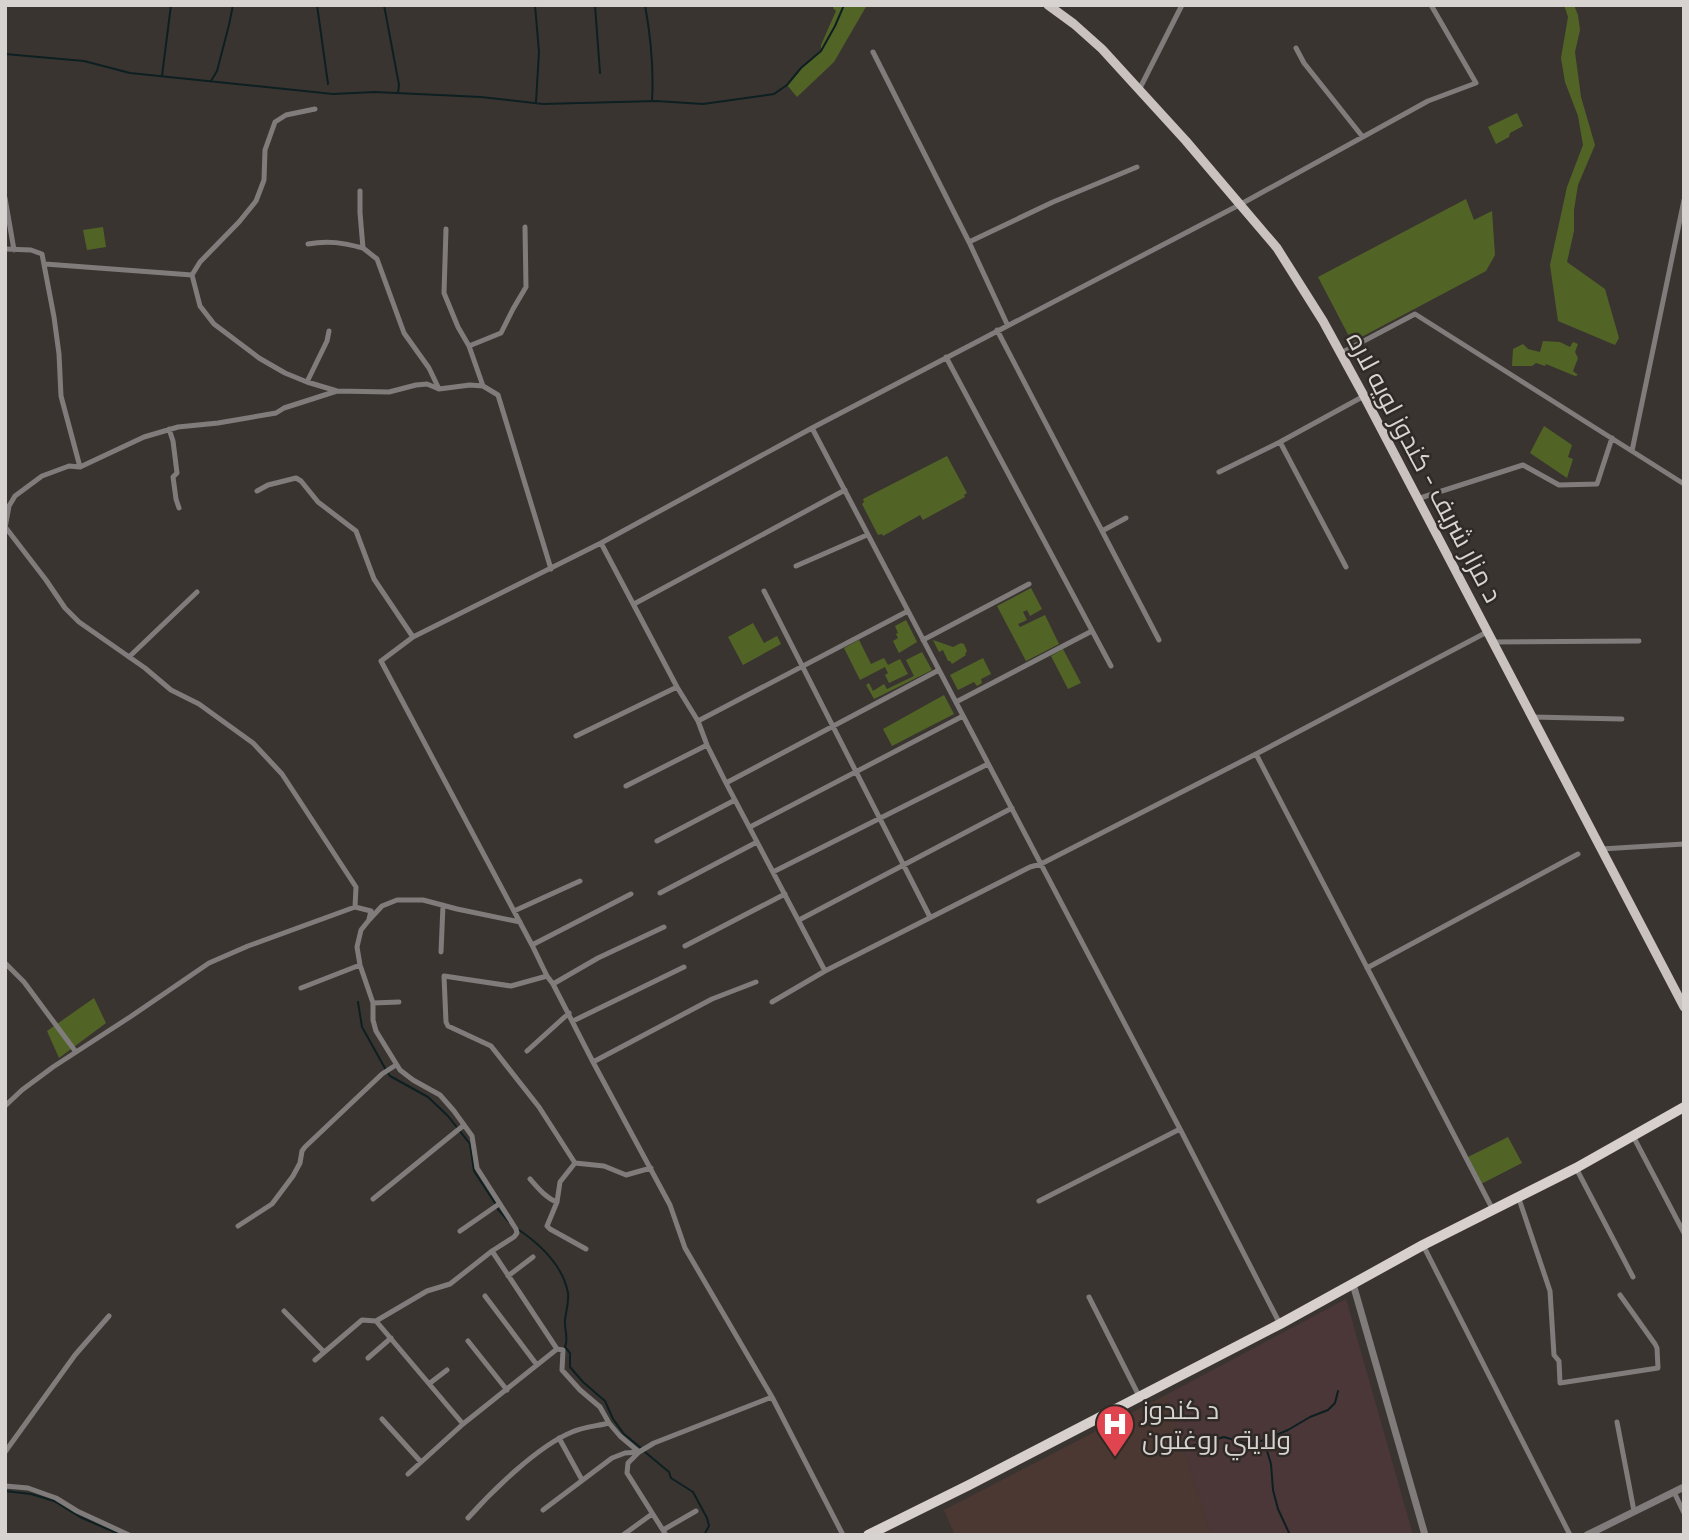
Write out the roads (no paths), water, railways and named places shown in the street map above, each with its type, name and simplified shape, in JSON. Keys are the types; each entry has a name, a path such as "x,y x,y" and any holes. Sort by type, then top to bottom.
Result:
{"highway":[{"path":"868,1535 1140,1398 1492,1208 1576,1168 1684,1107"}],"main road":[{"name":"د مزار شریف - کندوز لویه لاره","path":"1048,5 1102,49 1241,204 1277,248 1317,311 1684,1007"}],"street":[{"path":"1139,90 1182,5"},
{"path":"843,1535 772,1397 685,1248 670,1205 381,661 412,637 601,543 1007,324 1241,204 1428,101 1476,83 1432,5"},
{"path":"1296,48 1304,63 1362,136"},
{"path":"873,52 969,242 1007,324"},
{"path":"315,109 286,115 275,122 265,150 264,180 256,201 200,262 192,275 200,306 214,324 259,358 285,373 337,391 389,392 416,384 427,384 439,389 470,385 483,386 498,395 551,569"},
{"path":"969,242 1053,202 1137,167"},
{"path":"360,191 363,248"},
{"path":"5,198 13,250"},
{"path":"1632,451 1684,200"},
{"path":"470,346 501,333 526,287 525,227"},
{"path":"446,229 444,293 458,327 470,346 483,386"},
{"path":"308,244 324,241 346,244 363,248 377,259 404,333 429,368 439,389"},
{"path":"5,250 31,250 42,254 59,354 61,396 80,467"},
{"path":"45,264 192,275"},
{"path":"1341,353 1415,314 1684,484"},
{"path":"997,330 1160,640"},
{"path":"307,382 327,341 328,331"},
{"path":"946,357 1111,666"},
{"path":"337,391 276,413 169,429 144,437 80,467 69,466 42,476 15,496 9,506 6,528 65,608 79,622 171,690 199,704 239,732 282,774 356,887 355,906"},
{"path":"1219,472 1364,396"},
{"path":"812,428 1280,1324"},
{"path":"169,429 176,461 177,473 173,477 176,499 180,508"},
{"path":"1417,499 1524,465 1559,485 1597,484 1612,438"},
{"path":"1280,442 1346,566"},
{"path":"257,491 268,485 296,478 318,502 356,531 374,579 412,637"},
{"path":"634,604 845,490"},
{"path":"1102,531 1126,518"},
{"path":"796,566 867,535"},
{"path":"601,543 677,687 698,721 726,783 825,971"},
{"path":"923,640 1029,584"},
{"path":"764,591 930,917"},
{"path":"129,657 197,592"},
{"path":"698,721 908,611"},
{"path":"956,702 1092,631"},
{"path":"772,1002 825,971 1256,754 1487,632"},
{"path":"1492,642 1639,641"},
{"path":"726,783 939,670"},
{"path":"576,736 677,687"},
{"path":"750,827 963,716"},
{"path":"1532,717 1622,719"},
{"path":"626,786 707,745"},
{"path":"1256,754 1492,1208"},
{"path":"774,872 988,764"},
{"path":"657,841 735,800"},
{"path":"799,920 1012,808"},
{"path":"660,893 758,842"},
{"path":"1601,849 1684,844"},
{"path":"1367,968 1577,853"},
{"path":"514,911 580,881"},
{"path":"532,944 631,894"},
{"path":"685,946 785,894"},
{"path":"315,1360 362,1320 376,1321 427,1291 450,1284 517,1233 477,1168 472,1136 440,1095 413,1080 396,1065 376,1031 373,1003 357,947 361,930 382,906 397,901 423,900 520,922"},
{"path":"441,953 443,905"},
{"path":"5,1106 53,1067 209,963 355,906 371,911 369,920"},
{"path":"553,984 597,958 664,927"},
{"path":"5,963 24,982 76,1052"},
{"path":"301,988 360,965"},
{"path":"573,1021 684,967"},
{"path":"547,976 511,986 444,976 446,1022 449,1026 491,1046 539,1107 575,1163"},
{"path":"593,1062 712,999 756,982"},
{"path":"373,1003 399,1002"},
{"path":"527,1051 569,1013"},
{"path":"238,1226 272,1204 300,1163 305,1147 382,1074 396,1065"},
{"path":"373,1199 464,1125"},
{"path":"1039,1201 1180,1129"},
{"path":"1633,1136 1684,1233"},
{"path":"575,1163 604,1166 626,1175 650,1168"},
{"path":"575,1163 561,1182 557,1202 547,1226 586,1249"},
{"path":"1576,1168 1633,1277"},
{"path":"530,1179 543,1193 557,1202"},
{"path":"1518,1196 1550,1291 1560,1384 1658,1368 1657,1348 1620,1296"},
{"path":"460,1231 499,1204"},
{"path":"1423,1245 1570,1535"},
{"path":"492,1251 557,1349 563,1350 562,1370 600,1407 620,1436 639,1452"},
{"path":"508,1276 533,1257"},
{"path":"1353,1284 1425,1535"},
{"path":"485,1296 537,1365"},
{"path":"1089,1297 1140,1398"},
{"path":"284,1311 324,1352"},
{"path":"5,1452 75,1355 109,1316"},
{"path":"376,1321 463,1424"},
{"path":"368,1359 391,1338"},
{"path":"467,1341 507,1390"},
{"path":"408,1474 463,1424 557,1349"},
{"path":"430,1383 447,1370"},
{"path":"696,1511 664,1532 627,1473 628,1463 639,1452 664,1439 772,1397"},
{"path":"382,1419 421,1462"},
{"path":"1617,1422 1634,1511"},
{"path":"468,1518 529,1460 559,1438 575,1430 609,1423"},
{"path":"559,1438 582,1480"},
{"path":"543,1510 612,1458 639,1452"},
{"path":"5,1486 27,1488 56,1498 76,1511 129,1535"},
{"path":"1587,1535 1684,1487"},
{"path":"1674,1492 1684,1513"},
{"path":"623,1535 652,1514"}],"waterway":[{"path":"162,76 171,5"},
{"path":"211,81 217,71 233,5"},
{"path":"317,5 328,84"},
{"path":"384,5 399,85 398,93"},
{"path":"535,5 539,52 536,102"},
{"path":"595,5 600,73"},
{"path":"645,5 653,77 652,101"},
{"path":"5,54 84,61 130,73 333,94 375,92 481,97 543,104 656,101 703,104 774,94 787,85 801,68 821,51 844,5"},
{"path":"358,1002 362,1027 390,1076 428,1097 448,1116 470,1144 474,1171 495,1203"},
{"path":"497,1208 509,1222"},
{"path":"519,1230 550,1257 565,1283 568,1296 565,1347 570,1353 570,1367 605,1401 624,1434 641,1448"},
{"path":"1188,1447 1224,1437 1245,1443 1264,1440 1328,1410 1335,1403 1338,1391"},
{"path":"1264,1441 1271,1464 1278,1509 1290,1535"},
{"path":"645,1452 669,1472 671,1478 693,1492 707,1518 709,1526 704,1535"},
{"path":"5,1491 31,1494 54,1501 80,1517 121,1535"}],"place":[{"name":"د کندوز ولایتي روغتون","path":"1115,1458"}]}
